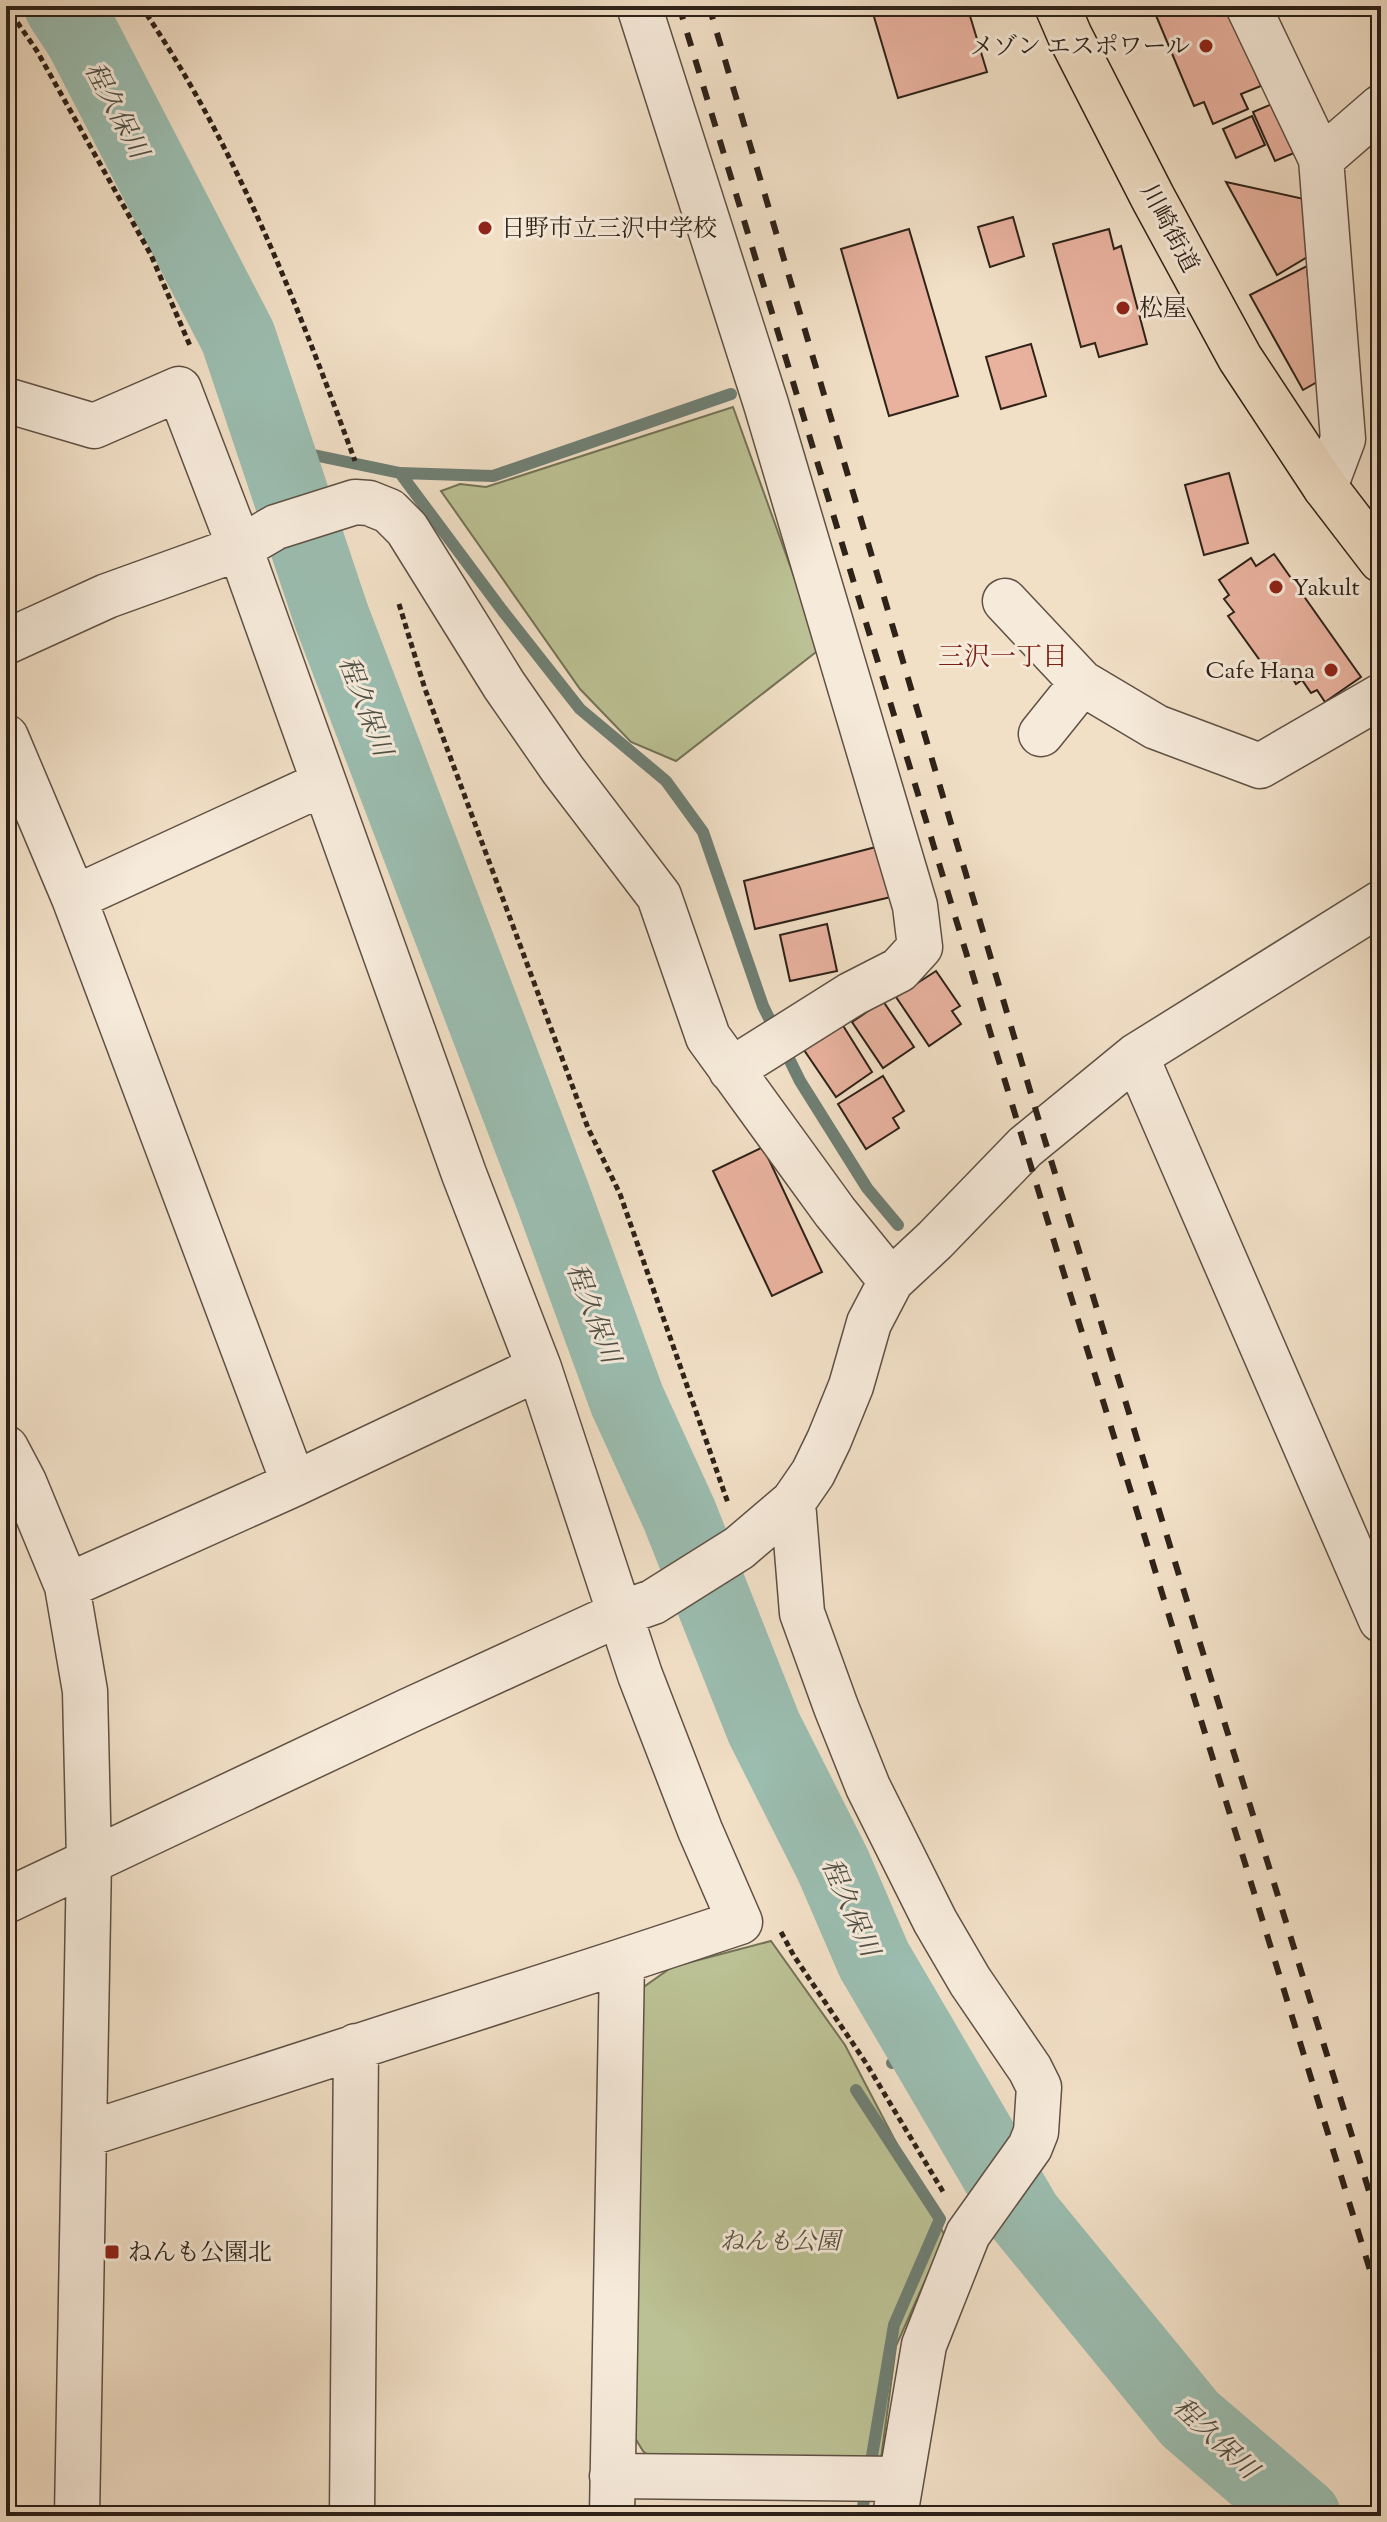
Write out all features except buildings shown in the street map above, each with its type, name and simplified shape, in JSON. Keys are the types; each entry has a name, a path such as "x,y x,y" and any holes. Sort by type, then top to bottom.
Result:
{"main road":[{"name":"川崎街道","path":"1057,6 1146,185 1233,345 1325,487 1381,560"}],"street":[{"path":"639,6 766,404 915,906 920,947 899,970 852,994 731,1070"},
{"path":"1248,6 1321,159 1343,439 1325,487"},
{"path":"1321,159 1381,107"},
{"path":"6,400 94,426 179,389 258,538 324,783 464,1174 539,1368 640,1675 700,1830 740,1922 84,2135"},
{"path":"6,642 107,596 258,538 362,503 389,511 407,529 521,710 563,770 659,896 708,1037 835,1212 891,1281"},
{"path":"1005,601 1082,683 1156,727 1260,766 1381,696"},
{"path":"1041,734 1082,683"},
{"path":"6,737 74,898 294,1484"},
{"path":"74,898 324,783"},
{"path":"6,1901 619,1614 653,1602 742,1546 793,1502 813,1473 851,1386 869,1323 891,1281 1034,1139 1136,1056 1381,903"},
{"path":"1136,1056 1381,1620"},
{"path":"67,1586 294,1484 539,1368"},
{"path":"6,1448 24,1482 67,1586 85,1691 89,1860 77,2516"},
{"path":"622,1961 612,2496 898,2497 924,2345 968,2234 1030,2147 1036,2132 1039,2087 935,1921 868,1787 802,1613 793,1502"},
{"path":"352,2516 356,2046"}],"path":[{"path":"141,6 196,95 262,226 298,310 362,503"},
{"path":"395,591 425,689 499,891 588,1128 620,1194 742,1546"}],"green space":[{"path":"733,407 820,649 676,761 631,742 580,689 441,491 460,484 486,487"},
{"name":"ねんも公園","path":"771,1941 845,2045 945,2236 896,2346 881,2459 665,2470 643,2451 627,2425 638,1991 672,1967"}],"waterway":[{"name":"程久保川","path":"62,6 83,38 238,337 331,615 627,1400 679,1514 764,1728 833,1865 874,1960 1024,2216 1190,2419 1303,2516"},
{"path":"400,473 493,476 731,394"},
{"path":"277,454 304,453 400,473 580,709 666,781 703,832 763,1006 800,1081 867,1188 898,1225"},
{"path":"892,2063 921,2042"},
{"path":"856,2090 940,2219 894,2325 872,2456"},
{"path":"862,2516 864,2499"}],"railway":[{"path":"679,6 1381,2306"},
{"path":"709,6 1042,1131 1381,2230"}],"place":[{"name":"メゾン エスポワール","path":"1206,46"},
{"name":"日野市立三沢中学校","path":"485,228"},
{"name":"松屋","path":"1123,308"},
{"name":"Yakult","path":"1276,587"},
{"name":"Cafe Hana","path":"1331,670"},
{"name":"ねんも公園北","path":"112,2252"}],"district":[{"name":"三沢一丁目","path":"1003,656"}]}
